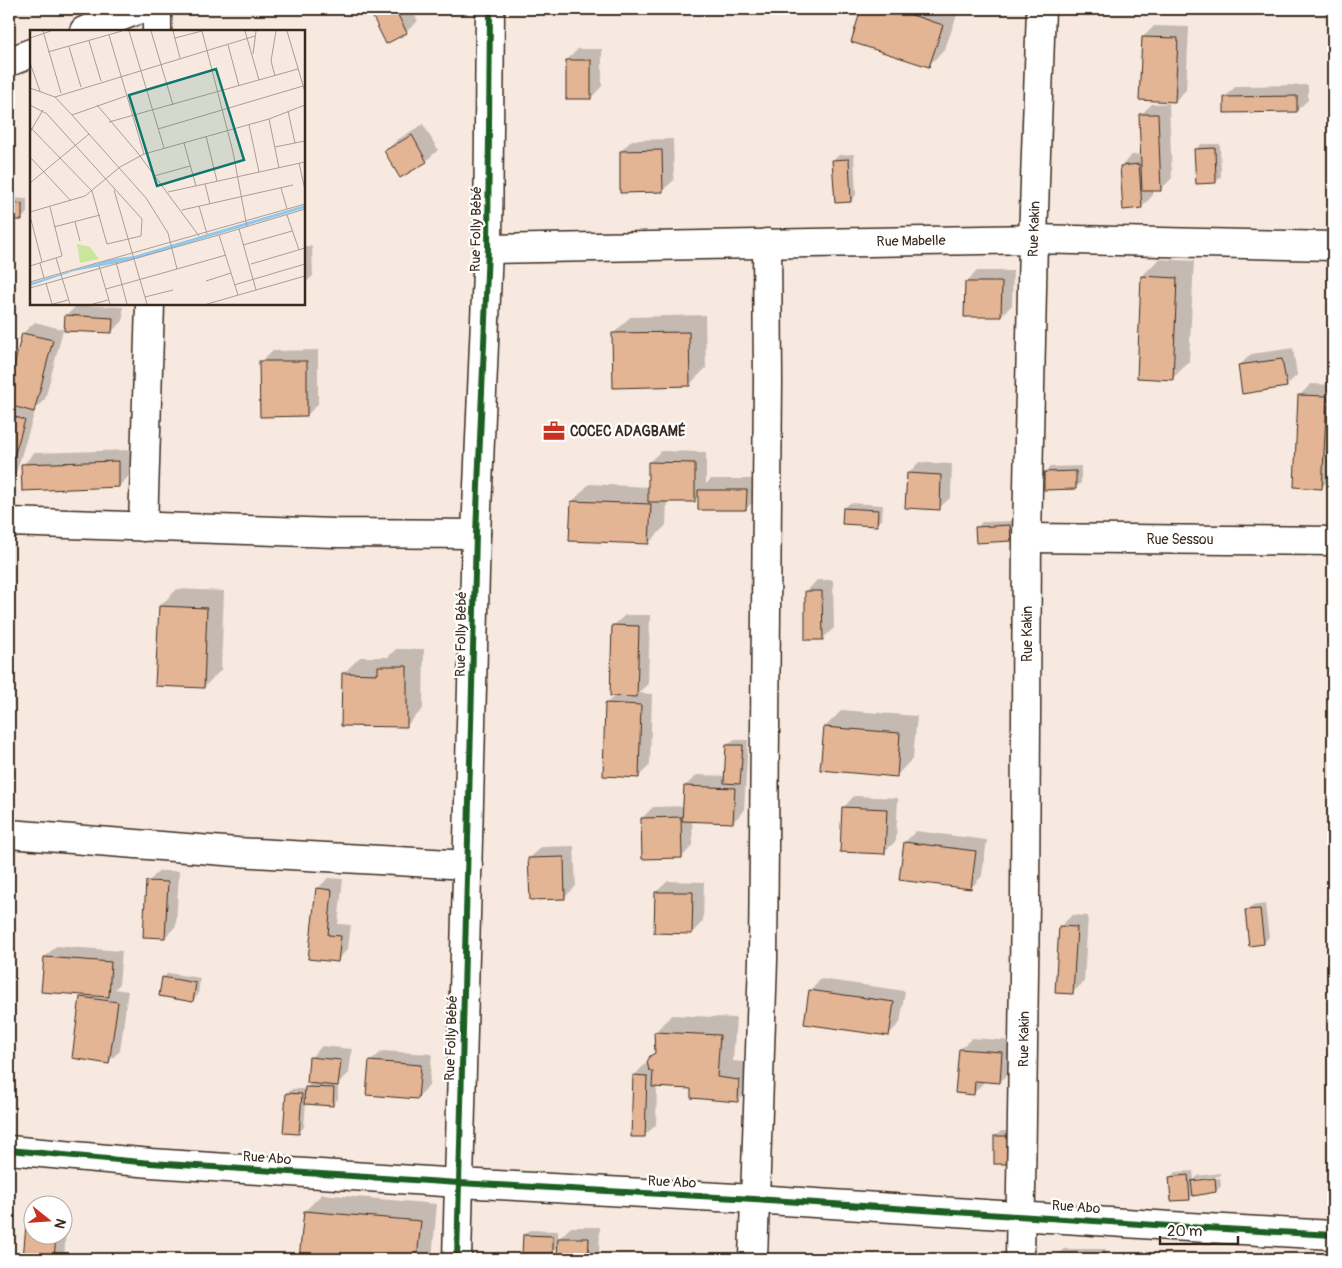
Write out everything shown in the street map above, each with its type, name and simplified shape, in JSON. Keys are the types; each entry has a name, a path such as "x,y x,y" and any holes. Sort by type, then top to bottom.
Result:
{"street":[{"path":"87,30 140,9"},
{"path":"157,9 157,30"},
{"name":"Rue Folly Bébé","path":"457,1259 476,534 488,250 491,86 490,9"},
{"name":"Rue Kakin","path":"1020,1259 1022,1216 1027,538 1033,239 1041,9"},
{"path":"9,62 30,53"},
{"name":"Rue Mabelle","path":"488,250 1033,239 1333,246"},
{"path":"753,1259 763,960 768,389 767,243"},
{"path":"143,527 150,305"},
{"path":"9,522 334,533 476,534"},
{"name":"Rue Sessou","path":"1027,538 1333,541"},
{"path":"9,834 237,852 468,865"},
{"name":"Rue Abo","path":"9,1150 151,1163 459,1183 754,1199 1333,1235"}],"building":[{"path":"375,9 395,9 407,33 386,44 370,11"},
{"path":"861,9 893,9 943,25 929,67 851,42"},
{"path":"1142,37 1178,38 1175,102 1139,100"},
{"path":"566,60 591,60 591,99 566,99"},
{"path":"1297,96 1297,112 1224,113 1224,97"},
{"path":"1139,114 1158,114 1161,191 1142,191"},
{"path":"412,135 427,162 400,178 384,151"},
{"path":"1215,148 1216,183 1196,184 1194,149"},
{"path":"662,150 663,192 620,193 620,151"},
{"path":"849,159 851,202 835,203 832,160"},
{"path":"1139,164 1142,208 1123,210 1120,166"},
{"path":"9,203 22,204 22,220 9,220"},
{"path":"1141,276 1177,278 1173,380 1137,378"},
{"path":"965,282 1002,282 1001,317 964,317"},
{"path":"65,315 113,318 112,333 64,331"},
{"path":"689,332 690,386 613,388 612,333"},
{"path":"22,333 53,340 34,412 9,405 9,387"},
{"path":"1282,359 1287,387 1242,394 1238,365"},
{"path":"259,361 307,361 307,416 260,417"},
{"path":"1298,395 1327,396 1322,489 1294,487"},
{"path":"9,415 25,420 9,473"},
{"path":"119,461 119,487 22,491 21,464"},
{"path":"648,462 695,463 695,502 648,502"},
{"path":"1076,471 1076,489 1044,490 1044,472"},
{"path":"907,473 941,475 940,510 905,508"},
{"path":"698,490 747,490 746,510 698,510"},
{"path":"571,501 651,504 649,544 569,541"},
{"path":"843,508 878,510 877,526 842,524"},
{"path":"1010,525 1011,541 976,543 975,527"},
{"path":"805,591 822,591 823,640 805,640"},
{"path":"159,606 207,608 204,688 155,686"},
{"path":"612,625 639,626 637,697 610,696"},
{"path":"378,666 407,666 407,727 341,726 342,673 378,674"},
{"path":"605,703 641,705 639,778 603,776"},
{"path":"824,727 900,733 897,777 820,770"},
{"path":"726,745 743,745 740,784 724,783"},
{"path":"684,786 735,788 733,823 682,821"},
{"path":"842,807 887,809 885,854 840,852"},
{"path":"681,817 682,858 642,859 641,818"},
{"path":"904,842 976,851 971,889 899,880"},
{"path":"564,857 565,899 530,900 528,858"},
{"path":"146,881 168,882 165,938 143,937"},
{"path":"316,888 332,890 328,935 341,936 338,962 308,959"},
{"path":"655,892 693,892 692,934 654,933"},
{"path":"1260,909 1264,944 1249,946 1245,910"},
{"path":"1059,926 1077,927 1073,994 1055,993"},
{"path":"44,957 111,962 109,997 41,992"},
{"path":"162,977 196,983 193,1002 159,996"},
{"path":"809,990 894,1002 889,1036 804,1024"},
{"path":"80,997 118,1002 109,1064 72,1058"},
{"path":"654,1032 720,1035 717,1077 739,1080 738,1102 691,1098 691,1089 652,1087 653,1072 649,1070 647,1062 650,1056 655,1053"},
{"path":"959,1049 1002,1052 1000,1083 975,1081 974,1095 955,1093"},
{"path":"309,1057 341,1060 338,1086 307,1083"},
{"path":"369,1061 421,1065 418,1099 366,1095"},
{"path":"633,1075 647,1076 645,1137 631,1137"},
{"path":"305,1087 334,1088 333,1106 304,1104"},
{"path":"286,1093 302,1094 299,1134 283,1133"},
{"path":"994,1136 1009,1136 1009,1164 994,1164"},
{"path":"1188,1175 1190,1200 1171,1201 1169,1177"},
{"path":"1215,1178 1216,1192 1193,1196 1191,1181"},
{"path":"304,1211 421,1221 417,1259 299,1259"},
{"path":"523,1235 553,1236 553,1253 522,1253"},
{"path":"558,1238 589,1238 588,1259 557,1259"},
{"path":"24,1246 55,1246 54,1259 23,1259"}],"cycle path":[{"path":"457,1259 476,534 488,249 490,9"},
{"path":"9,1150 151,1163 459,1183 754,1199 1333,1235"}],"place":[{"name":"COCEC ADAGBAMÉ","path":"554,431"}]}
